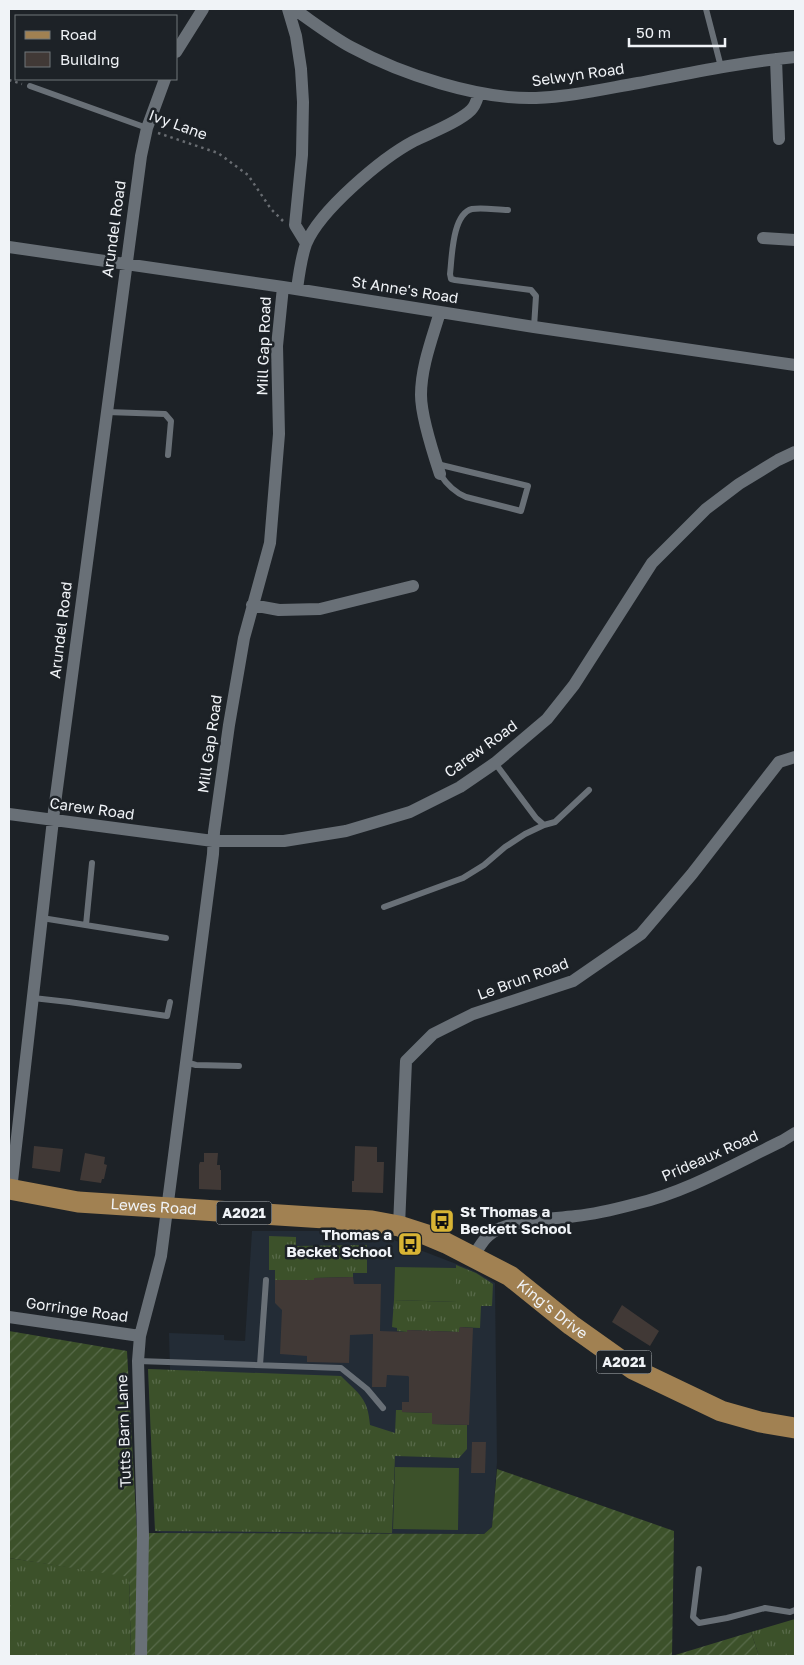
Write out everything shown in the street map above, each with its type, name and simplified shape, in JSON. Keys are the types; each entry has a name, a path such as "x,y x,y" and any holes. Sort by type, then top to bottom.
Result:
{"main road":[{"name":"Lewes Road","path":"10,1190 78,1202 372,1221 399,1226 433,1237 473,1257"},
{"name":"King's Drive","path":"473,1257 510,1276 571,1325 633,1369 721,1411 760,1422 795,1428"}],"street":[{"path":"178,49 203,9"},
{"path":"288,9 296,36 303,102 302,155 295,225 306,244"},
{"name":"Selwyn Road","path":"294,9 351,47 393,66 436,82 508,98 568,96 720,67 795,57"},
{"path":"776,59 780,139"},
{"name":"Arundel Road","path":"10,1190 33,998 40,918 141,156 147,128 165,80"},
{"path":"297,289 300,266 306,244 330,208 380,164 411,143 467,113 472,109 479,93"},
{"path":"763,238 795,240"},
{"name":"St Anne's Road","path":"9,247 795,365"},
{"name":"Mill Gap Road","path":"168,1208 230,716 244,638 270,543 279,434 277,346 283,287"},
{"path":"438,469 422,409 421,397 423,372 440,312"},
{"name":"Carew Road","path":"9,814 213,841 284,841 346,831 410,812 460,787 495,763 547,719 574,685 652,563 706,509 739,484 795,452"},
{"path":"252,606 279,610 320,609 413,586"},
{"name":"Le Brun Road","path":"399,1226 406,1061 433,1034 474,1014 573,981 641,934 692,874 779,762 795,757"},
{"name":"Prideaux Road","path":"473,1257 484,1239 491,1232 502,1227 579,1216 637,1204 693,1184 795,1133"},
{"name":"Tutts Barn Lane","path":"141,1656 143,1535 138,1361 140,1336 161,1256 168,1208"},
{"name":"Gorringe Road","path":"9,1317 140,1336"}],"lane":[{"path":"706,9 720,67"},
{"name":"Ivy Lane","path":"30,86 147,128"},
{"path":"508,210 475,209 469,210 462,216 457,226 450,274 451,279 531,290 536,296 534,327"},
{"path":"106,412 165,414 171,421 168,455"},
{"path":"438,469 528,486 521,511 457,493 444,481 438,469"},
{"path":"495,763 536,818 544,825"},
{"path":"384,907 463,878 484,865 505,847 525,834 555,822 589,790"},
{"path":"86,925 92,863"},
{"path":"40,918 166,938"},
{"path":"33,998 167,1016 170,1002"},
{"path":"185,1062 196,1065 239,1066"},
{"path":"260,1365 266,1280"},
{"path":"138,1361 341,1368 367,1389 383,1408"},
{"path":"698,1569 693,1617 699,1623 765,1608 790,1612 795,1610"}],"path":[{"path":"9,80 30,86"},
{"name":"Ivy Lane","path":"147,128 218,153 248,175 271,209 285,223"}],"shaded area":[{"path":"252,1231 346,1231 394,1240 472,1270 495,1283 497,1462 492,1527 484,1534 162,1533 155,1531 148,1369 170,1370 169,1333 224,1335 224,1340 245,1341"}],"green space":[{"path":"269,1236 296,1237 296,1246 367,1245 367,1273 353,1273 353,1277 314,1278 314,1280 275,1280 275,1270 269,1270"},
{"path":"456,1265 476,1273 493,1284 492,1306 481,1306 480,1328 460,1327 459,1332 408,1330 407,1332 397,1331 397,1328 392,1327 394,1300 456,1302"},
{"path":"395,1267 456,1268 456,1302 394,1300"},
{"path":"9,1331 127,1351 137,1533 484,1534 492,1527 497,1469 674,1531 672,1656 131,1656 129,1577 9,1558"},
{"path":"148,1369 341,1376 358,1392 365,1402 370,1425 395,1433 396,1410 432,1413 432,1424 467,1425 467,1449 459,1458 395,1456 392,1533 155,1531"},
{"path":"395,1467 459,1468 458,1530 393,1529"},
{"path":"9,1558 129,1576 131,1656 9,1656"},
{"path":"795,1619 795,1656 759,1656 751,1632"},
{"path":"751,1632 759,1656 672,1656"}],"building":[{"path":"34,1146 63,1149 60,1172 32,1168"},
{"path":"355,1146 377,1147 377,1162 384,1162 383,1193 352,1192"},
{"path":"85,1153 105,1157 104,1164 107,1165 104,1179 102,1179 101,1183 80,1180"},
{"path":"204,1153 218,1153 217,1165 220,1165 221,1170 221,1190 199,1189 199,1165 200,1162 204,1162"},
{"path":"353,1277 354,1284 381,1284 380,1331 459,1332 460,1327 473,1328 469,1425 432,1424 432,1413 402,1412 402,1402 409,1402 408,1376 387,1375 386,1387 372,1387 373,1334 350,1335 349,1363 307,1362 307,1356 280,1354 282,1310 275,1303 275,1280"},
{"path":"622,1305 659,1331 650,1346 612,1322"},
{"path":"472,1442 486,1442 485,1473 471,1473"}],"place":[{"name":"St Thomas a Beckett School","path":"442,1221"},
{"name":"Thomas a Becket School","path":"410,1244"}]}
